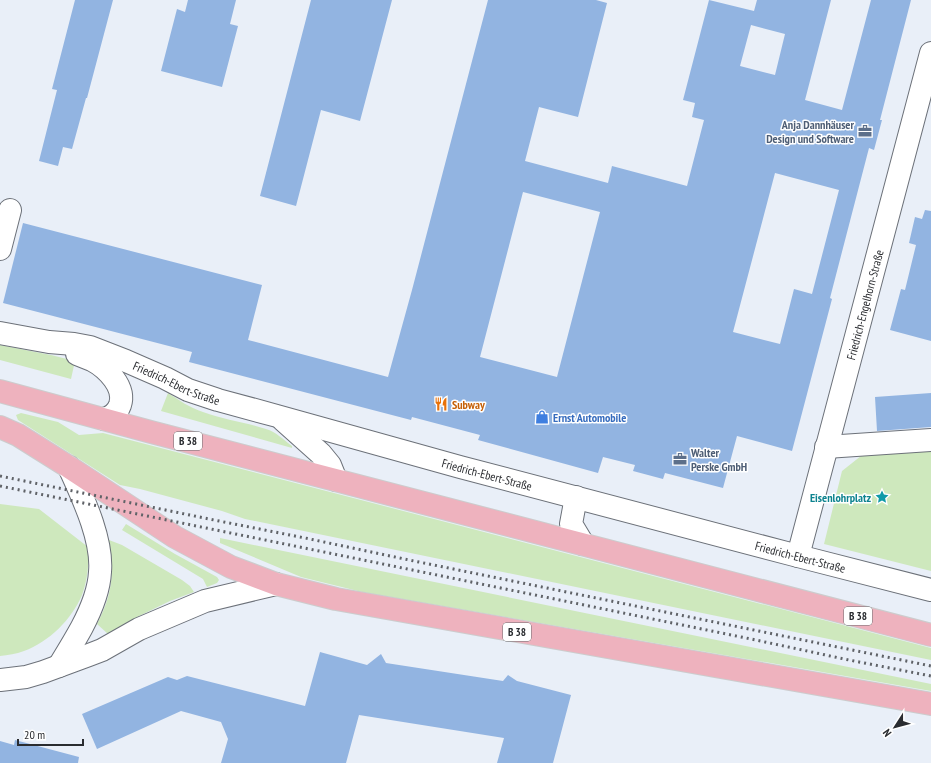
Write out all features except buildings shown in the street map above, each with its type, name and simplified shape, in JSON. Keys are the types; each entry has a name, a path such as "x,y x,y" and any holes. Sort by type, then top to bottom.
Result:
{"main road":[{"name":"B 38","path":"0,391 931,635"},
{"name":"B 38","path":"0,427 18,435 69,467 175,537 230,567 276,584 336,599 931,704"}],"street":[{"name":"Friedrich-Engelhorn-Straße","path":"798,556 931,53"},
{"path":"0,249 10,210"},
{"name":"Friedrich-Ebert-Straße","path":"0,334 90,347 126,361 188,390 218,400 454,465 931,590"},
{"name":"Friedrich-Ebert-Straße","path":"49,342 91,360 110,374 120,390 121,402 115,414 110,418 104,419"},
{"path":"277,416 322,454 330,465 336,480"},
{"path":"826,447 931,440"},
{"path":"59,666 82,627 91,608 96,594 100,570 99,546 96,534 69,467"},
{"path":"576,497 571,524 583,544"},
{"path":"0,680 42,672 102,650 139,629 196,604 276,584"}],"green space":[{"path":"0,345 75,361 71,379 0,360"},
{"path":"168,393 198,410 270,430 292,446 292,448 161,411"},
{"path":"21,413 58,422 79,435 103,433 931,648 931,660 245,519 222,511 120,485 18,420 16,415"},
{"name":"Eisenlohrplatz","path":"931,444 931,571 824,544 842,471 871,448"},
{"path":"0,504 39,509 88,547 88,571 84,589 78,604 59,629 51,636 33,647 18,653 0,656"},
{"path":"126,524 175,554 217,577 219,580 217,583 207,587 203,579 122,530"},
{"path":"220,538 931,684 931,691 362,592 301,577 220,543"},
{"path":"109,540 122,545 182,580 190,586 194,592 170,601 137,617 108,634 97,624 106,603 111,584 112,574"}],"railway":[{"path":"0,476 931,666"},
{"path":"0,486 931,676"}],"place":[{"name":"Anja Dannhäuser Design und Software","path":"865,131"},
{"name":"Subway","path":"441,404"},
{"name":"Ernst Automobile","path":"542,417"},
{"name":"Walter Perske GmbH","path":"680,459"},
{"name":"Eisenlohrplatz","path":"882,497"}]}
